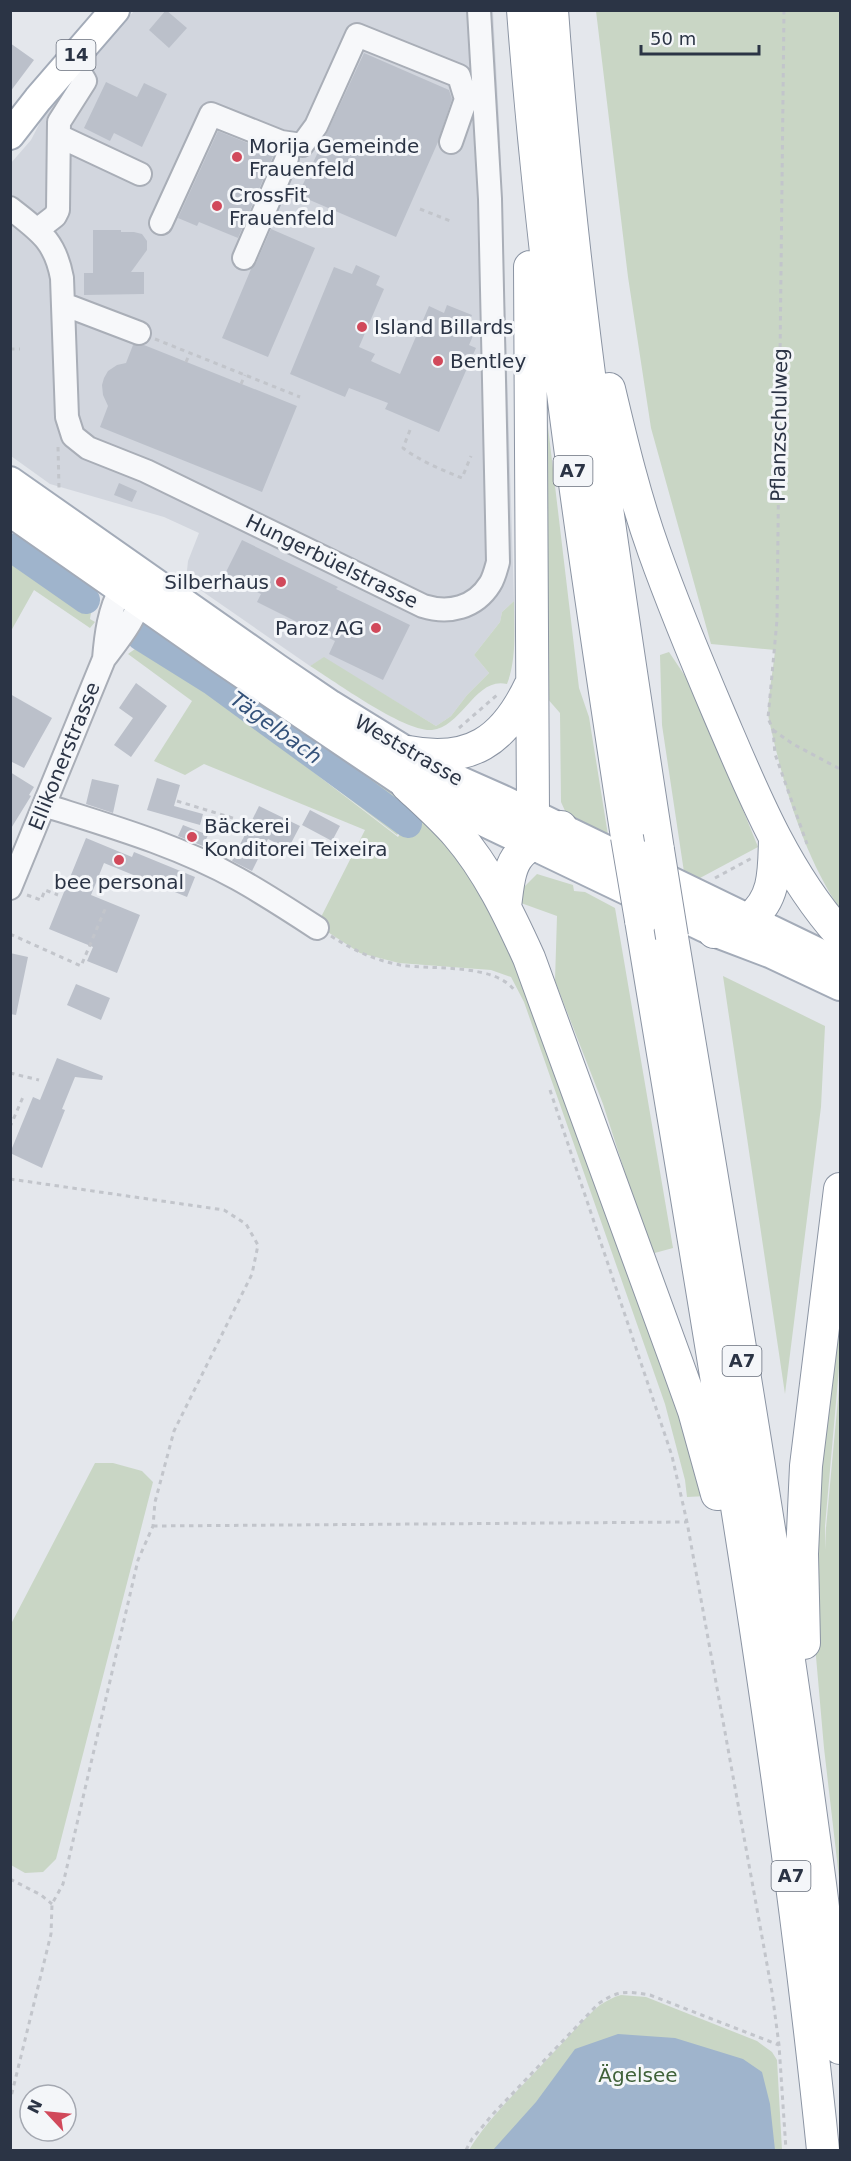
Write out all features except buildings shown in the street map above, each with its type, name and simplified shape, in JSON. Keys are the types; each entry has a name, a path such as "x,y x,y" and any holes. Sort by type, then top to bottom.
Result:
{"highway":[{"name":"A7","path":"524,10 530,104 573,471 627,837 761,1664 800,1943 823,2151"},
{"name":"A7","path":"552,10 574,245 604,491 658,850 744,1368 808,1785 840,2048"},
{"name":"A7","path":"530,104 532,814 530,845"},
{"name":"A7","path":"574,245 624,452 653,550 694,655 789,836 805,890 840,934"},
{"name":"A7","path":"408,752 446,756 483,745 516,714 531,685"},
{"name":"A7","path":"407,785 458,836 483,868 529,958 694,1411 761,1664"},
{"path":"505,908 510,869 519,854 561,827"},
{"name":"A7","path":"714,932 748,919 762,906 772,888 789,836"},
{"name":"A7","path":"808,1785 802,1585 804,1500 812,1411 840,1189"}],"main road":[{"name":"14","path":"10,135 115,10"},
{"name":"14","path":"10,122 38,99"},
{"name":"Weststrasse","path":"10,481 130,594 278,669 440,772 561,827 840,963"},
{"name":"Weststrasse","path":"10,512 407,785 714,932 772,954 840,986"}],"street":[{"name":"Hungerbüelstrasse","path":"10,208 50,243 58,259 62,278 67,417 73,436 88,448 146,471 423,606 438,610 456,609 478,599 490,583 498,561 479,10"},
{"path":"161,224 211,114 281,142 302,145 316,126 357,35 459,76 466,99 451,142"},
{"path":"37,230 55,216 58,210 59,122 85,81 79,71 69,63"},
{"path":"59,136 140,174"},
{"path":"244,258 287,158"},
{"path":"63,304 139,333"},
{"name":"Ellikonerstrasse","path":"13,881 48,806 130,594"},
{"name":"Ellikonerstrasse","path":"48,806 143,837 237,878 317,928"}],"path":[{"name":"Pflanzschulweg","path":"784,10 777,620 768,718 773,730 789,836"},
{"path":"420,209 453,222"},
{"path":"139,333 300,397"},
{"path":"10,349 20,349"},
{"path":"186,362 190,352"},
{"path":"241,384 245,375"},
{"path":"410,430 403,448 446,472 462,478 471,456"},
{"path":"58,440 58,494"},
{"path":"456,731 497,694"},
{"path":"773,730 840,769"},
{"path":"177,801 236,819 230,834"},
{"path":"13,881 26,879 21,892 41,900 45,890 58,895"},
{"path":"10,934 81,966 106,907"},
{"path":"317,928 360,954 399,965 491,974 509,982 519,996"},
{"path":"10,1073 39,1080"},
{"path":"548,1082 672,1456 687,1521 772,1992 779,2045 786,2151"},
{"path":"10,1127 23,1097"},
{"path":"10,1179 224,1210 246,1224 258,1245 252,1274 174,1431 155,1502 153,1526 138,1560 63,1884 52,1904 51,1934 10,2101"},
{"path":"153,1526 687,1521"},
{"path":"10,1879 41,1895 52,1904"},
{"path":"466,2151 472,2139 493,2114 598,2004 613,1993 630,1992 650,1995 779,2045"}],"shaded area":[{"path":"134,11 493,11 500,138 514,601 502,612 500,622 474,655 489,673 467,695 451,716 436,726 324,658 310,666 186,580 188,561 199,533 164,517 50,484 11,456 11,163 31,140 47,109"}],"green space":[{"path":"596,11 840,11 840,909 805,842 788,793 775,744 768,714 775,650 711,644 651,428 628,277"},
{"path":"546,410 579,688 589,717 608,835 566,813 561,802 560,713 546,697"},
{"path":"11,534 89,586 94,593 90,619 95,622 90,628 34,590 11,631"},
{"path":"514,601 514,654 507,684 486,687 443,727 432,730 405,723 370,705 310,666 324,657 436,726 451,716 467,695 489,673 474,655 500,622 502,612"},
{"path":"149,634 192,657 373,779 414,811 397,835 269,738 398,837 417,808 487,893 631,1261 707,1496 687,1497 685,1480 665,1404 524,1002 511,977 491,970 399,963 360,953 317,925 365,830 204,764 185,775 154,761 192,701 128,654 135,649 181,677 136,647"},
{"path":"669,652 695,691 758,847 700,878 684,872 662,725 660,655"},
{"path":"537,874 573,885 574,891 585,892 615,908 673,1248 651,1254 603,1104 555,981 557,916 521,903 520,891"},
{"path":"723,976 825,1026 821,1107 785,1394"},
{"path":"840,1267 840,1357 825,1526 826,1550 840,1377 840,1886 824,1748 812,1611 813,1500"},
{"path":"95,1463 113,1463 142,1471 153,1482 56,1859 43,1872 25,1873 11,1865 11,1624"},
{"name":"Ägelsee","path":"621,1995 646,1997 757,2041 772,2052 777,2060 782,2150 469,2150 497,2112 581,2023 600,2005"}],"water":[{"name":"Ägelsee","path":"618,2034 675,2038 743,2059 762,2072 770,2104 775,2150 493,2150 536,2102 575,2049"}],"waterway":[{"name":"Tägelbach","path":"10,547 86,600"},
{"name":"Tägelbach","path":"141,637 213,682 408,824"}],"place":[{"name":"Morija Gemeinde Frauenfeld","path":"237,157"},
{"name":"CrossFit Frauenfeld","path":"217,206"},
{"name":"Island Billards","path":"362,327"},
{"name":"Bentley","path":"438,361"},
{"name":"Silberhaus","path":"281,582"},
{"name":"Paroz AG","path":"376,628"},
{"name":"Bäckerei Konditorei Teixeira","path":"192,837"},
{"name":"bee personal","path":"119,860"}]}
